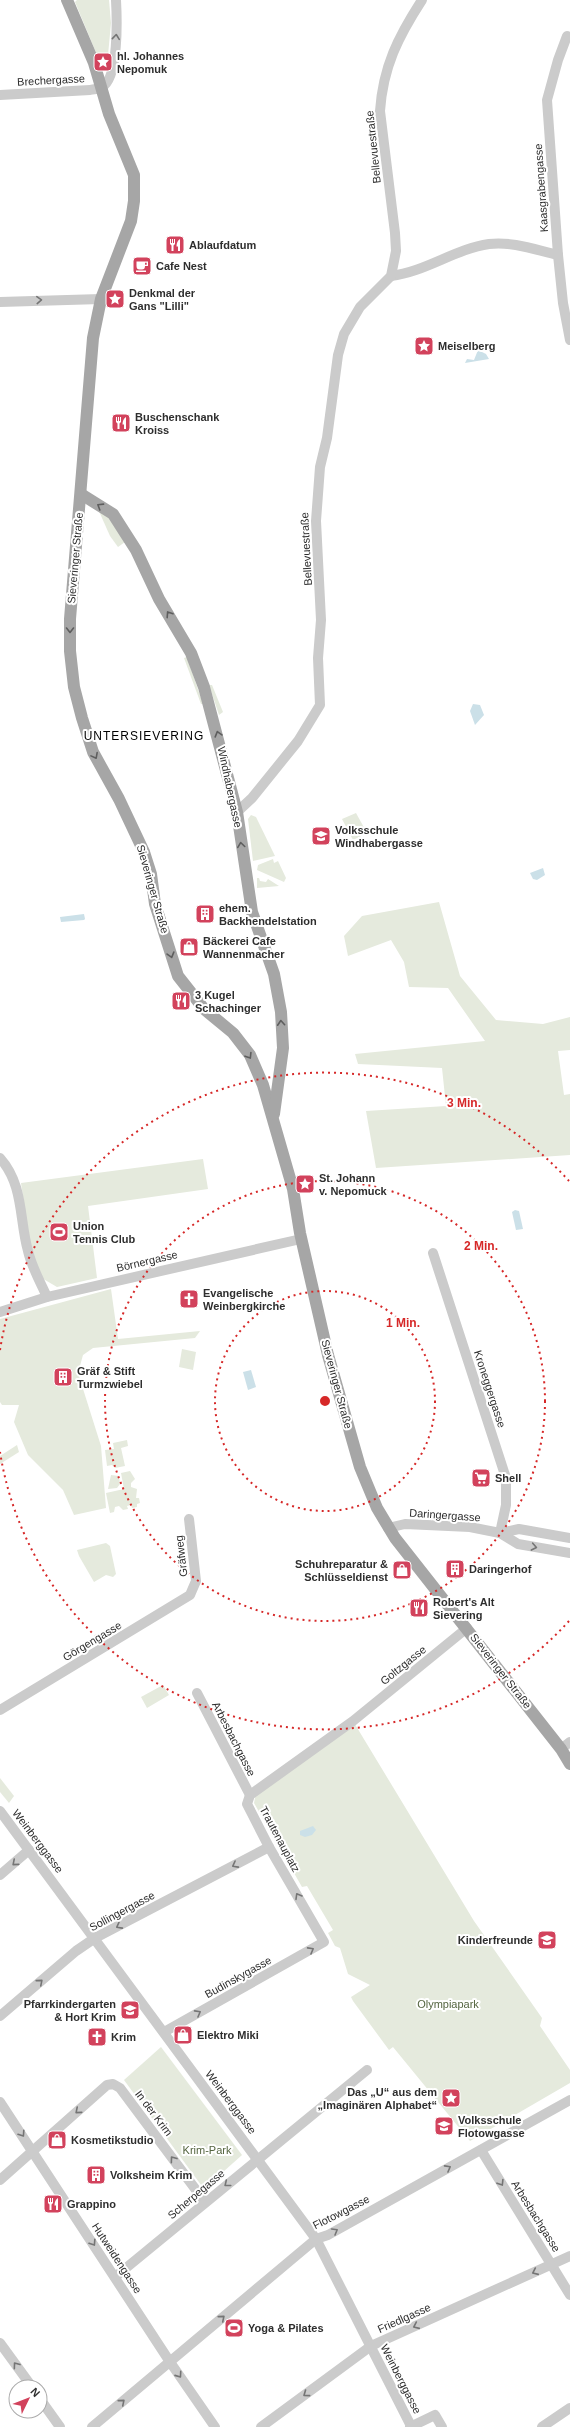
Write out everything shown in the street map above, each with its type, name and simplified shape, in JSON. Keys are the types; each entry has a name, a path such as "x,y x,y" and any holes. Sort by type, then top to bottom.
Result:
{"main road":[{"name":"Sieveringer Straße","path":"67,0 103,87 109,114 130,160 135,186 132,221 101,299 93,338 70,627 74,688 82,718 93,752 119,798 144,852 151,874 155,904 178,976 204,1009 233,1033 250,1055 263,1085 274,1117 293,1189 301,1239 328,1355 360,1467 377,1508 388,1528 467,1628 566,1745 570,1764"},
{"name":"Windhabergasse","path":"81,494 113,514 136,550 159,599 192,653 220,740 237,812 252,912 274,974 281,1012 283,1048 274,1117"},
{"path":"263,1085 279,1082"}],"street":[{"path":"103,87 109,80 113,70 117,27 116,0"},
{"name":"Bellevuestraße","path":"237,812 252,798 298,741 320,705 318,658 321,620 316,503 320,467 336,386 338,355 344,334 360,307 391,276 396,251 396,233 380,111 381,92 383,76 396,45 422,0"},
{"name":"Kaasgrabengasse","path":"567,36 558,60 547,100 558,255 563,303 570,340"},
{"name":"Brechergasse","path":"0,95 90,90 103,87"},
{"path":"391,276 406,274 467,249 490,244 513,244 558,255"},
{"path":"0,302 101,299"},
{"path":"0,1158 13,1175 34,1271 47,1297"},
{"name":"Börnergasse","path":"0,1312 47,1297 301,1239"},
{"name":"Kroneggergasse","path":"433,1253 506,1478 506,1505 500,1533"},
{"name":"Gräfweg","path":"189,1519 196,1581 194,1590"},
{"name":"Daringergasse","path":"388,1528 405,1524 470,1527 500,1533 518,1544 570,1553"},
{"name":"Daringergasse","path":"500,1533 519,1529 570,1538"},
{"name":"Görgengasse","path":"0,1710 185,1599 194,1590"},
{"name":"Goltzgasse","path":"354,1721 467,1628"},
{"name":"Arbesbachgasse","path":"197,1693 250,1795"},
{"name":"Trautenauplatz","path":"324,1942 269,1847 247,1804 250,1795 354,1721"},
{"name":"Weinberggasse","path":"0,1811 316,2238 411,2427"},
{"name":"Sollingergasse","path":"0,2016 76,1951 95,1938 269,1847"},
{"path":"0,1875 29,1850"},
{"name":"Budinskygasse","path":"164,2032 324,1942"},
{"name":"Scherpegasse","path":"115,2277 367,2070"},
{"name":"In der Krim","path":"33,2150 107,2085 113,2084 120,2088 205,2202"},
{"name":"Flotowgasse","path":"92,2427 316,2238 328,2236 570,2100"},
{"name":"Hutweidengasse","path":"0,2102 33,2150 170,2362 215,2427"},
{"path":"0,2180 33,2150"},
{"name":"Arbesbachgasse","path":"481,2150 570,2295"},
{"name":"Friedlgasse","path":"261,2427 371,2346 570,2256"},
{"path":"0,2343 26,2379"},
{"path":"542,2427 570,2408"},
{"path":"48,2410 60,2427"},
{"path":"411,2427 435,2415 442,2427"}],"green space":[{"path":"77,0 109,0 111,23 107,66 102,67 75,2"},
{"path":"98,509 105,512 125,542 118,547 110,536"},
{"path":"187,657 203,704 201,704 184,658"},
{"path":"209,685 212,685 223,712 219,715"},
{"path":"356,813 367,833 353,840 342,819"},
{"path":"251,815 256,817 275,856 253,861 248,819"},
{"path":"273,859 274,863 278,861 286,878 284,882 257,870 258,865"},
{"path":"257,878 259,878 260,881 266,882 268,879 279,886 257,888"},
{"path":"439,902 460,976 496,1020 543,1024 570,1017 570,1050 558,1051 564,1095 570,1094 570,1155 376,1168 366,1111 446,1106 442,1068 358,1064 355,1054 485,1041 448,988 409,987 404,962 391,940 348,956 344,936 362,916"},
{"name":"Union Tennis Club","path":"203,1159 208,1189 88,1206 97,1278 57,1287 40,1277 30,1245 21,1183"},
{"path":"111,1289 118,1339 200,1331 195,1338 93,1348 83,1355 78,1373 101,1446 106,1508 74,1515 63,1490 28,1455 14,1422 19,1405 2,1405 0,1402 0,1319"},
{"path":"182,1349 196,1352 193,1370 179,1367"},
{"path":"127,1440 128,1446 121,1448 125,1466 115,1468 112,1465 107,1466 105,1450 114,1449 113,1443"},
{"path":"17,1445 19,1452 0,1464 0,1456"},
{"path":"130,1471 135,1479 131,1483 131,1487 137,1489 136,1498 139,1498 140,1503 137,1504 137,1507 132,1508 131,1505 127,1506 128,1509 123,1510 119,1506 115,1507 114,1512 110,1513 106,1493 124,1489 121,1473"},
{"path":"111,1475 119,1476 120,1484 117,1488 108,1489"},
{"path":"106,1543 110,1546 116,1574 113,1577 106,1575 94,1582 77,1550"},
{"path":"163,1685 169,1695 147,1708 141,1697"},
{"name":"Olympiapark","path":"353,1721 474,1921 542,2018 540,2026 570,2070 570,2083 470,2141 393,2047 389,2050 353,2001 351,1997 370,1985 348,1974 340,1948 335,1946 328,1933 333,1930 307,1886 302,1887 254,1803 255,1798 252,1793"},
{"path":"0,1778 14,1796 9,1803 0,1792"},
{"name":"Krim-Park","path":"161,2047 242,2155 204,2189 124,2080"}],"water":[{"path":"478,350 486,354 489,359 465,363 467,359 474,360"},
{"path":"473,704 480,705 484,715 475,725 470,711"},
{"path":"543,868 545,875 537,880 533,879 530,873"},
{"path":"84,914 84,920 61,922 60,917"},
{"path":"515,1210 519,1211 523,1229 516,1230 512,1212"},
{"path":"251,1370 256,1387 248,1390 243,1372"},
{"path":"313,1826 316,1830 312,1835 305,1837 300,1835 300,1831"}],"place":[{"name":"hl. Johannes Nepomuk","path":"103,62"},
{"name":"Ablaufdatum","path":"175,245"},
{"name":"Cafe Nest","path":"142,266"},
{"name":"Denkmal der Gans \"Lilli\"","path":"115,299"},
{"name":"Meiselberg","path":"424,346"},
{"name":"Buschenschank Kroiss","path":"121,423"},
{"name":"Volksschule Windhabergasse","path":"321,836"},
{"name":"ehem. Backhendelstation","path":"205,914"},
{"name":"Bäckerei Cafe Wannenmacher","path":"189,947"},
{"name":"3 Kugel Schachinger","path":"181,1001"},
{"name":"St. Johann v. Nepomuck","path":"305,1184"},
{"name":"Union Tennis Club","path":"59,1232"},
{"name":"Evangelische Weinbergkirche","path":"189,1299"},
{"name":"Gräf & Stift Turmzwiebel","path":"63,1377"},
{"name":"Shell","path":"481,1478"},
{"name":"Daringerhof","path":"455,1569"},
{"name":"Schuhreparatur & Schlüsseldienst","path":"402,1570"},
{"name":"Robert's Alt Sievering","path":"419,1608"},
{"name":"Kinderfreunde","path":"547,1940"},
{"name":"Pfarrkindergarten & Hort Krim","path":"130,2010"},
{"name":"Elektro Miki","path":"183,2035"},
{"name":"Krim","path":"97,2037"},
{"name":"Das „U“ aus dem „Imaginären Alphabet“","path":"451,2098"},
{"name":"Volksschule Flotowgasse","path":"444,2126"},
{"name":"Kosmetikstudio","path":"57,2140"},
{"name":"Volksheim Krim","path":"96,2175"},
{"name":"Grappino","path":"53,2204"},
{"name":"Yoga & Pilates","path":"234,2328"}],"district":[{"name":"UNTERSIEVERING","path":"144,736"}]}
